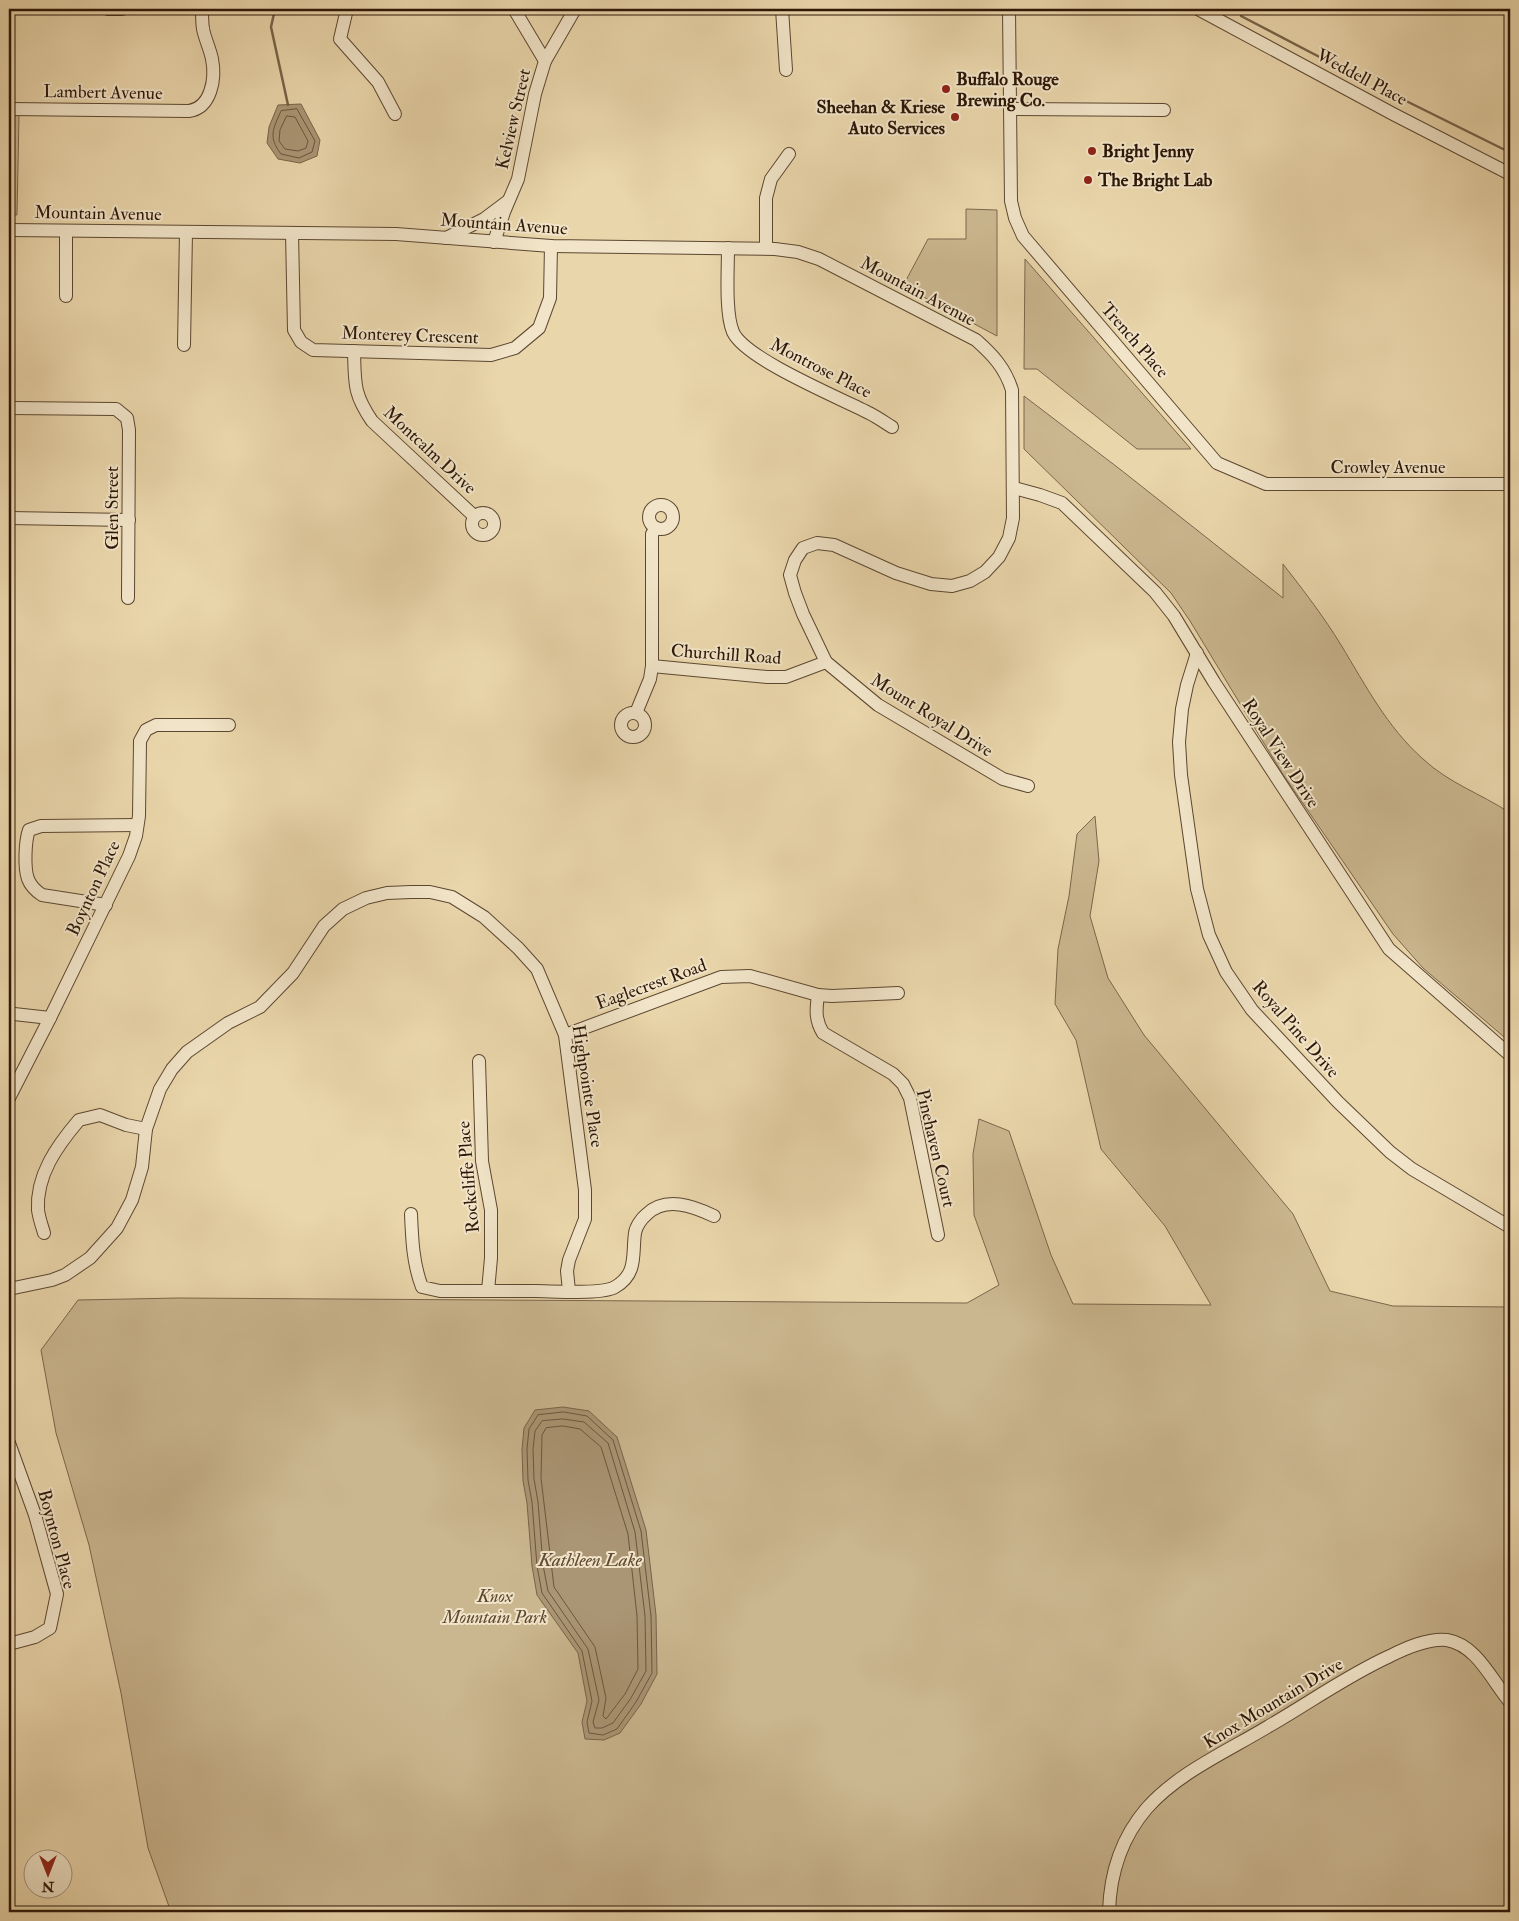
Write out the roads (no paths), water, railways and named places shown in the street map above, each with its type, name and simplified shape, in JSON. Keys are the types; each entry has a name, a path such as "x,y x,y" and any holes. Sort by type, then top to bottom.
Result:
{"street":[{"path":"108,9 121,9"},
{"name":"Lambert Avenue","path":"9,109 197,110 202,106 208,94 214,72 212,58 203,29 202,9"},
{"path":"347,9 340,39 378,82 395,114"},
{"path":"514,9 545,61"},
{"name":"Kelview Street","path":"494,242 518,179 535,94 545,61 575,9"},
{"path":"782,9 786,70"},
{"name":"Trench Place","path":"1008,9 1011,189 1015,218 1023,236 1217,463 1266,484"},
{"name":"Weddell Place","path":"1198,9 1395,115 1510,174"},
{"path":"1010,109 1164,110"},
{"path":"766,248 766,198 771,179 789,154"},
{"path":"446,238 484,219 509,200"},
{"name":"Mountain Avenue","path":"9,230 396,234 551,246 766,248 798,252 819,259 976,340"},
{"path":"66,230 66,296"},
{"path":"184,345 186,232"},
{"name":"Monterey Crescent","path":"292,233 294,330 301,342 313,350 491,355 515,348 539,328 550,298 551,246"},
{"name":"Montrose Place","path":"728,248 729,311 733,332 744,346 770,364 872,414 892,427"},
{"name":"Mount Royal Drive","path":"976,340 1001,365 1012,390 1014,488 1010,538 999,557 985,572 970,581 952,586 931,584 896,573 834,545 817,542 803,548 794,560 790,575 803,614 826,662 878,705 1003,779 1028,786"},
{"name":"Montcalm Drive","path":"354,351 355,385 360,404 372,421 474,516"},
{"name":"Glen Street","path":"9,408 116,410 127,418 129,430 128,598"},
{"name":"Crowley Avenue","path":"1266,484 1510,484"},
{"name":"Royal View Drive","path":"1014,488 1040,494 1062,503 1155,592 1174,616 1255,745 1389,949 1422,980 1510,1055"},
{"path":"9,518 129,520"},
{"path":"636,713 650,679 652,666 652,534 656,528"},
{"name":"Royal Pine Drive","path":"1197,653 1182,709 1179,742 1181,775 1196,889 1209,935 1226,972 1252,1010 1338,1102 1390,1152 1412,1169 1510,1227"},
{"name":"Churchill Road","path":"652,666 768,677 786,676 826,662"},
{"name":"Boynton Place","path":"9,1098 129,856 137,826 140,741 146,730 156,725 228,726"},
{"path":"106,905 42,895 34,889 27,876 26,838 29,830 41,826 137,826"},
{"name":"Highpointe Place","path":"9,1289 44,1282 65,1275 90,1258 117,1228 132,1200 142,1167 146,1129 160,1089 172,1069 187,1052 228,1023 260,1007 293,973 324,926 343,909 366,898 387,893 430,892 452,897 484,917 518,948 537,969 565,1035 585,1190 585,1219 569,1260 569,1292"},
{"name":"Eaglecrest Road","path":"565,1035 721,977 750,976 818,995 898,993"},
{"name":"Pinehaven Court","path":"818,995 816,1013 818,1025 823,1033 893,1074 903,1084 910,1098 938,1235"},
{"path":"9,1014 50,1018"},
{"name":"Rockcliffe Place","path":"479,1061 482,1161 491,1210 491,1258 488,1291"},
{"path":"44,1233 38,1212 39,1190 48,1161 79,1120 100,1115 126,1125 146,1129"},
{"path":"411,1214 414,1256 418,1278 422,1287 440,1292 569,1292 613,1289 621,1283 634,1262 635,1231 643,1217 653,1208 672,1203 695,1206 714,1216"},
{"name":"Boynton Place","path":"9,1444 35,1515 57,1594 50,1628 35,1637 9,1644"},
{"name":"Knox Mountain Drive","path":"1109,1912 1110,1892 1119,1857 1135,1824 1159,1796 1189,1774 1372,1664 1427,1642 1441,1640 1455,1642 1472,1653 1510,1702"}],"water":[{"path":"301,104 320,140 317,156 300,163 278,159 267,143 269,127 278,105"},
{"name":"Kathleen Lake","path":"563,1407 589,1411 617,1437 646,1530 656,1615 657,1674 641,1704 620,1733 604,1740 585,1739 582,1722 587,1701 578,1653 537,1595 532,1566 527,1503 523,1481 522,1449 524,1428 535,1410"}],"waterway":[{"path":"275,9 271,27 288,105"},
{"path":"1241,16 1331,63"},
{"path":"1384,90 1503,149"}],"place":[{"name":"Buffalo Rouge Brewing Co.","path":"946,89"},
{"name":"Sheehan & Kriese Auto Services","path":"955,117"},
{"name":"Bright Jenny","path":"1092,151"},
{"name":"The Bright Lab","path":"1088,180"}],"park label":[{"name":"Knox Mountain Park","path":"495,1606"}]}
